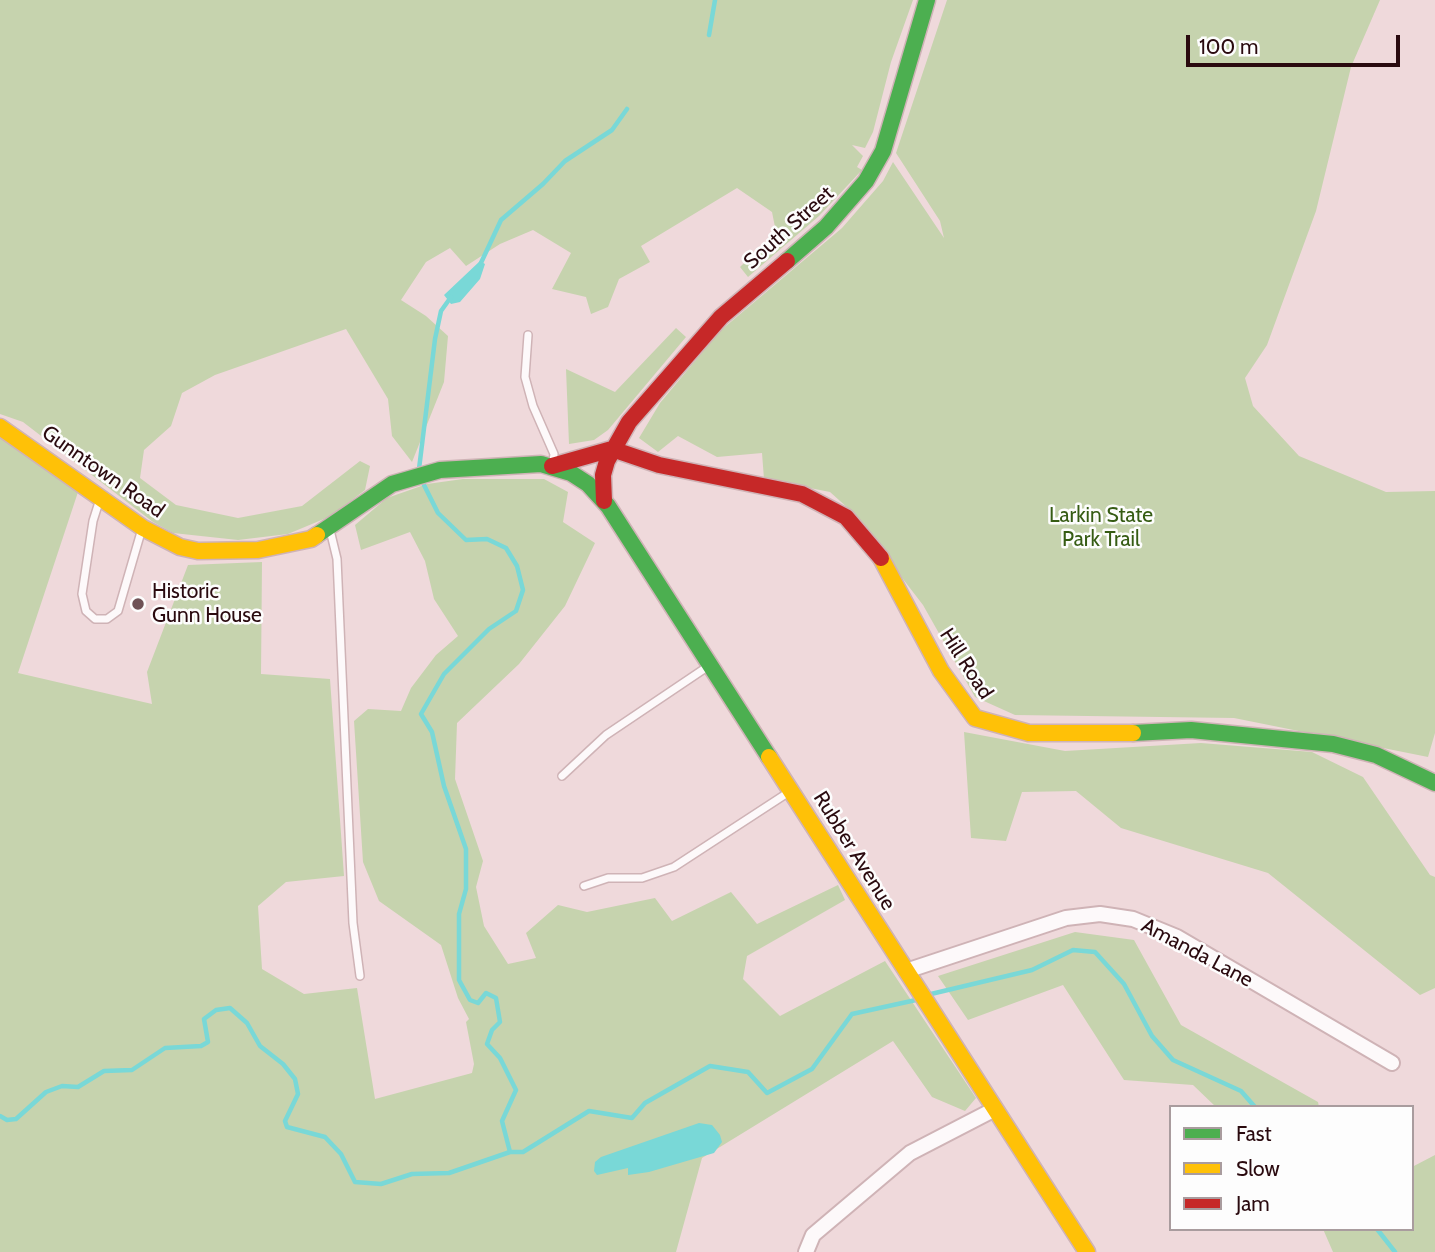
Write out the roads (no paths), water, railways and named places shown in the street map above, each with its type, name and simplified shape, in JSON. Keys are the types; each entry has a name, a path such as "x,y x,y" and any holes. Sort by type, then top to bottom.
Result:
{"street":[{"name":"South Street","path":"604,500 603,475 611,449 629,422 721,317 833,220 866,181 883,151 927,0"},
{"name":"Gunntown Road","path":"0,427 142,528 180,548 218,552 291,545 330,529 384,488 421,474 501,464 552,466 580,478"},
{"path":"552,466 611,449"},
{"name":"Hill Road","path":"611,449 669,468 802,494 846,517 883,560 941,671 975,718 1029,733 1093,735 1191,730 1333,744 1376,755 1435,783"},
{"name":"Rubber Avenue","path":"580,478 604,500 1087,1252"},
{"name":"Amanda Lane","path":"906,971 1066,918 1100,914 1133,919 1177,937 1392,1063"},
{"path":"806,1252 813,1235 910,1153 995,1109"}],"lane":[{"path":"528,335 525,377 533,405 554,454 552,466"},
{"path":"101,498 93,521 82,594 86,611 95,619 107,618 118,611 142,528"},
{"path":"330,529 337,559 354,923 360,976"},
{"path":"562,776 607,735 711,664"},
{"path":"584,886 608,878 642,878 674,867 791,791"}],"water":[{"path":"480,261 485,264 480,279 460,302 451,304 444,295"},
{"path":"699,1123 712,1125 720,1135 722,1142 714,1153 649,1172 628,1175 628,1168 597,1175 594,1171 595,1162 601,1157"}],"waterway":[{"path":"709,35 715,0"},
{"path":"480,265 501,220 565,161 612,130 627,109"},
{"path":"419,469 435,339 441,311 451,297"},
{"path":"422,481 438,513 466,540 487,539 506,548 517,566 523,590 516,611 489,629 444,674 421,714 432,732 444,786 466,849 466,889 459,914 459,980 470,1000 478,1003 486,993 496,998 500,1022 492,1030 487,1044 500,1058 516,1090 502,1121 510,1152"},
{"path":"931,994 1032,970 1073,950 1095,952 1124,984 1152,1036 1173,1060 1241,1091 1253,1105"},
{"path":"0,1116 7,1120 16,1119 46,1092 62,1086 78,1087 104,1071 132,1070 165,1048 201,1046 208,1042 204,1019 216,1010 230,1008 247,1023 260,1046 283,1064 295,1079 298,1094 285,1121 287,1127 325,1137 341,1154 355,1182 381,1184 412,1174 449,1173 510,1152 523,1152 589,1111 632,1118 645,1103 710,1066 748,1072 767,1093 812,1069 852,1014 916,1000"},
{"path":"1379,1231 1395,1252"}],"place":[{"name":"Historic Gunn House","path":"138,604"}],"park label":[{"name":"Larkin State Park Trail","path":"1101,528"}]}
